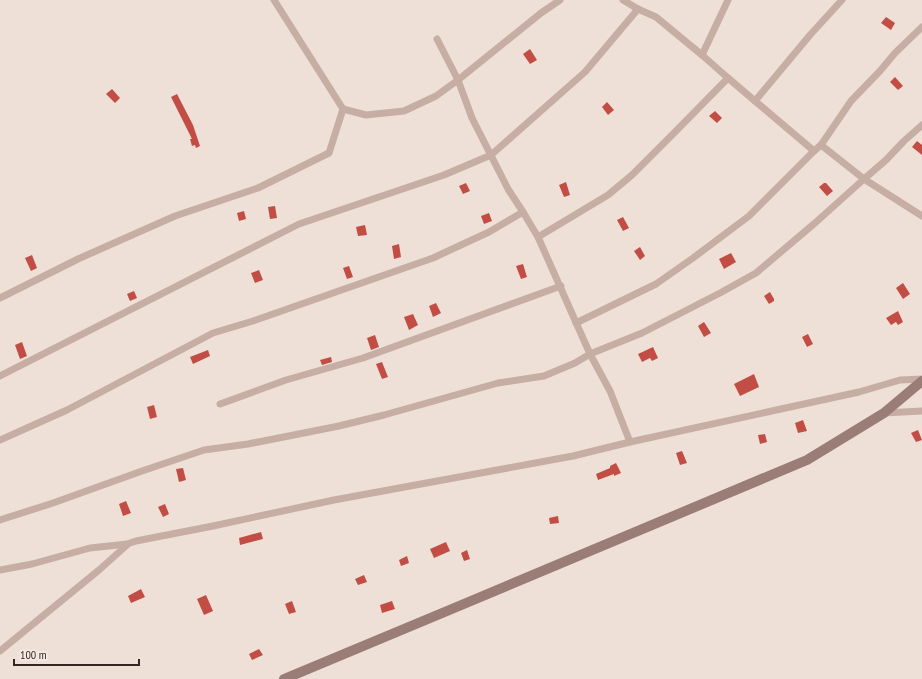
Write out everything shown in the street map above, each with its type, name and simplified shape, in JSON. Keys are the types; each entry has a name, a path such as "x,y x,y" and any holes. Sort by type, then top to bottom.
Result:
{"main road":[{"path":"284,679 807,460 884,413 922,380"}],"street":[{"path":"274,0 343,109 366,115 404,111 436,96 499,48 541,13 560,0"},
{"path":"623,0 656,17 702,54 814,151"},
{"path":"702,54 728,0"},
{"path":"755,101 841,0"},
{"path":"0,376 299,224 444,175 491,155 585,72 638,9"},
{"path":"576,323 656,284 749,216 821,145 851,101 922,27"},
{"path":"437,39 458,80 472,118 508,189 538,237 590,354 610,391 630,442"},
{"path":"538,237 614,190 638,169 728,78"},
{"path":"0,298 92,253 175,216 258,188 330,153 343,109"},
{"path":"0,520 54,503 204,450 248,444 339,426 498,383 544,376 575,363 590,354 642,333 756,273 886,160 922,125"},
{"path":"821,145 864,179 922,216"},
{"path":"0,440 66,410 213,333 253,321 433,258 489,232 523,212"},
{"path":"220,404 286,380 363,358 561,286"},
{"path":"0,570 32,564 90,548 127,544 334,500 573,456 630,442 859,392 900,380 922,380"},
{"path":"884,413 922,411"},
{"path":"0,651 99,570 127,544"}],"building":[{"path":"886,17 895,23 891,30 881,23"},
{"path":"530,49 537,60 530,64 523,54"},
{"path":"895,77 903,86 898,90 890,82"},
{"path":"112,89 120,98 115,103 106,94"},
{"path":"177,94 193,125 200,146 196,148 195,145 192,146 190,139 192,139 171,97"},
{"path":"607,102 614,110 608,115 602,107"},
{"path":"715,111 722,118 717,123 709,116"},
{"path":"917,141 922,145 922,155 912,147"},
{"path":"566,182 570,195 564,197 559,185"},
{"path":"466,183 470,191 463,194 459,186"},
{"path":"826,183 833,191 827,196 819,187"},
{"path":"275,206 277,218 270,219 268,207"},
{"path":"244,211 246,219 239,221 237,213"},
{"path":"489,213 492,221 484,224 481,216"},
{"path":"623,217 629,228 623,231 617,220"},
{"path":"365,225 367,235 358,236 356,227"},
{"path":"399,244 401,257 394,259 392,246"},
{"path":"640,247 645,256 640,260 634,251"},
{"path":"731,253 736,262 724,269 719,259"},
{"path":"32,255 37,268 31,271 25,258"},
{"path":"523,264 527,277 521,279 516,266"},
{"path":"349,266 353,277 347,279 343,268"},
{"path":"259,270 263,280 255,283 251,273"},
{"path":"903,283 910,294 903,299 896,288"},
{"path":"134,291 137,298 130,301 127,294"},
{"path":"770,292 774,301 769,304 764,296"},
{"path":"436,303 441,313 433,317 429,306"},
{"path":"898,311 903,322 898,325 896,322 891,325 886,318"},
{"path":"413,314 418,325 409,330 404,317"},
{"path":"704,322 711,333 704,337 698,326"},
{"path":"808,334 813,344 807,347 802,337"},
{"path":"375,335 379,347 371,350 367,338"},
{"path":"22,342 27,356 20,359 15,345"},
{"path":"653,347 658,358 652,361 650,358 642,362 638,354"},
{"path":"208,350 210,356 193,364 190,357"},
{"path":"331,357 332,362 322,365 320,360"},
{"path":"382,362 388,377 382,379 376,364"},
{"path":"754,374 759,387 740,396 734,384"},
{"path":"154,405 157,417 150,419 147,407"},
{"path":"803,420 807,431 798,433 795,423"},
{"path":"918,430 922,440 916,442 911,433"},
{"path":"765,434 767,442 760,444 758,435"},
{"path":"682,451 687,463 680,465 676,453"},
{"path":"616,463 621,473 598,480 596,474 610,468 610,466"},
{"path":"183,468 186,480 179,482 176,469"},
{"path":"126,501 131,513 123,516 119,504"},
{"path":"165,504 169,514 163,517 158,507"},
{"path":"558,516 559,523 550,524 549,518"},
{"path":"261,532 263,539 240,545 239,538"},
{"path":"446,542 450,551 434,558 430,549"},
{"path":"467,550 470,559 464,561 461,553"},
{"path":"407,556 409,563 401,566 399,560"},
{"path":"364,575 367,582 358,585 355,579"},
{"path":"141,589 145,597 131,603 128,596"},
{"path":"206,595 213,611 204,615 197,599"},
{"path":"292,601 296,612 289,614 285,604"},
{"path":"392,601 395,609 382,613 380,605"},
{"path":"259,649 263,655 252,660 249,654"}]}
